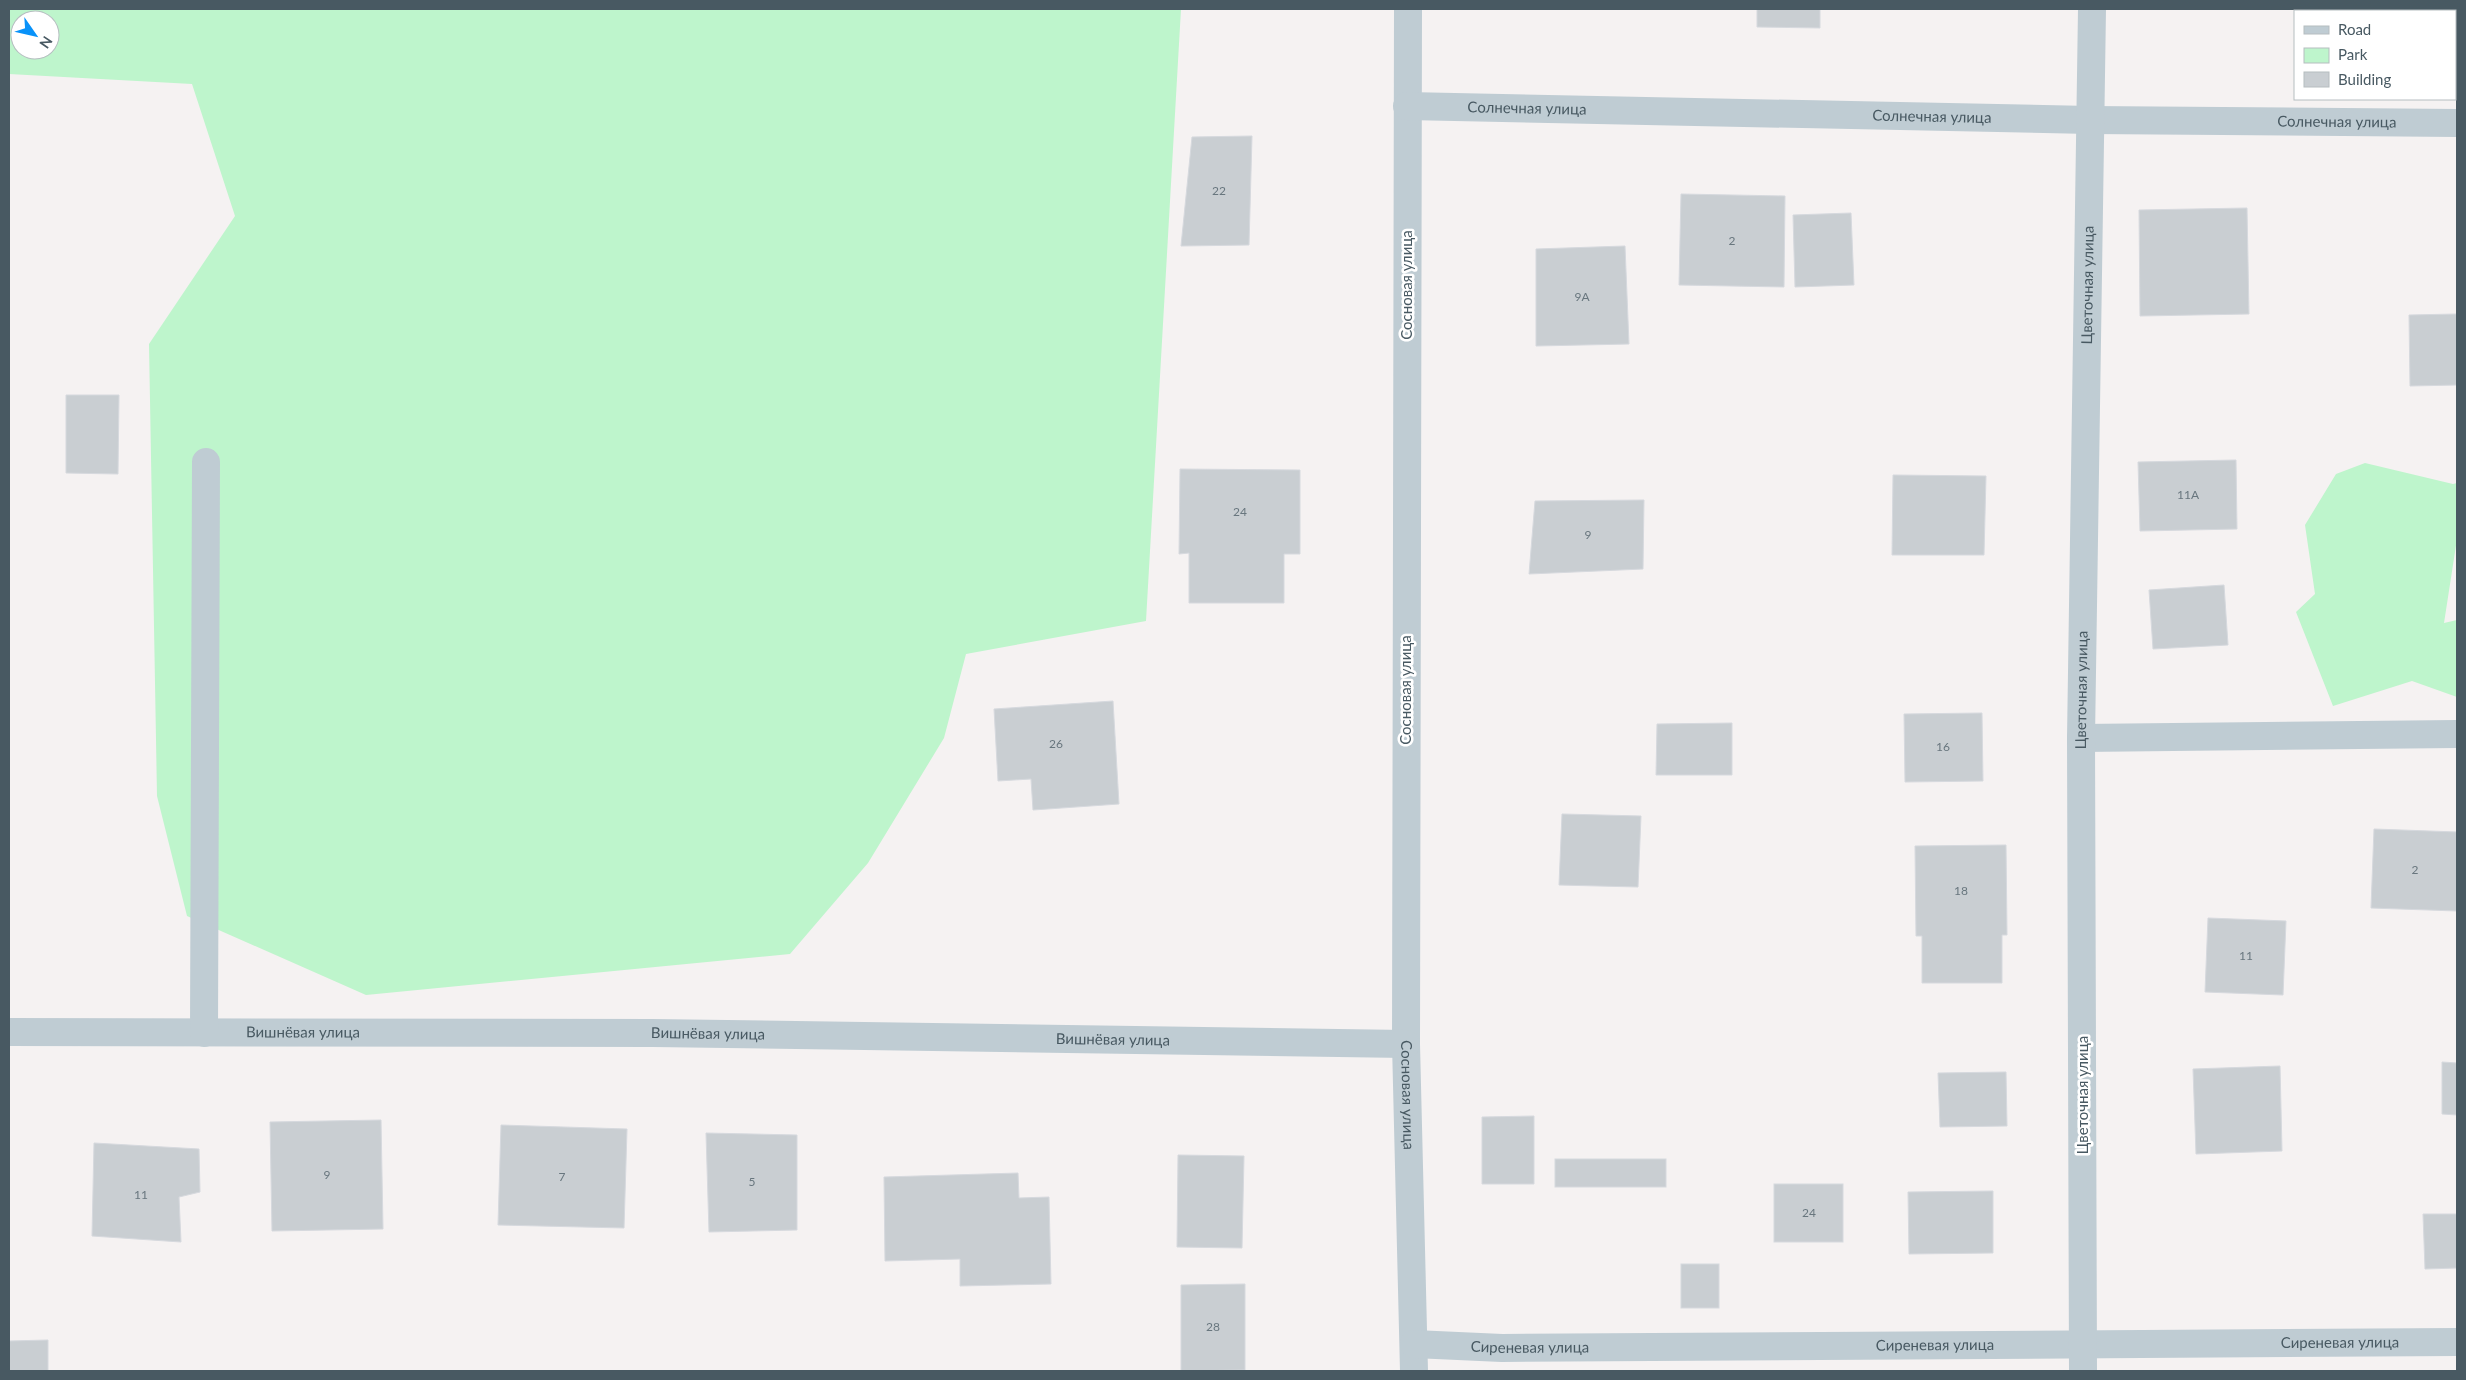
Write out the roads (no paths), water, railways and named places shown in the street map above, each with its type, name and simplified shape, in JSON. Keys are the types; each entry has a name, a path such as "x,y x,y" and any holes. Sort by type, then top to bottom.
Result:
{"street":[{"name":"Сосновая улица","path":"1408,9 1406,1044 1414,1371"},
{"name":"Цветочная улица","path":"2083,1371 2081,738 2092,9"},
{"name":"Солнечная улица","path":"1407,106 2090,120 2457,122"},
{"path":"204,1033 206,462"},
{"path":"2081,738 2457,734"},
{"name":"Вишнёвая улица","path":"9,1032 653,1033 1406,1044"},
{"name":"Сиреневая улица","path":"1414,1344 1502,1348 2457,1342"}]}
